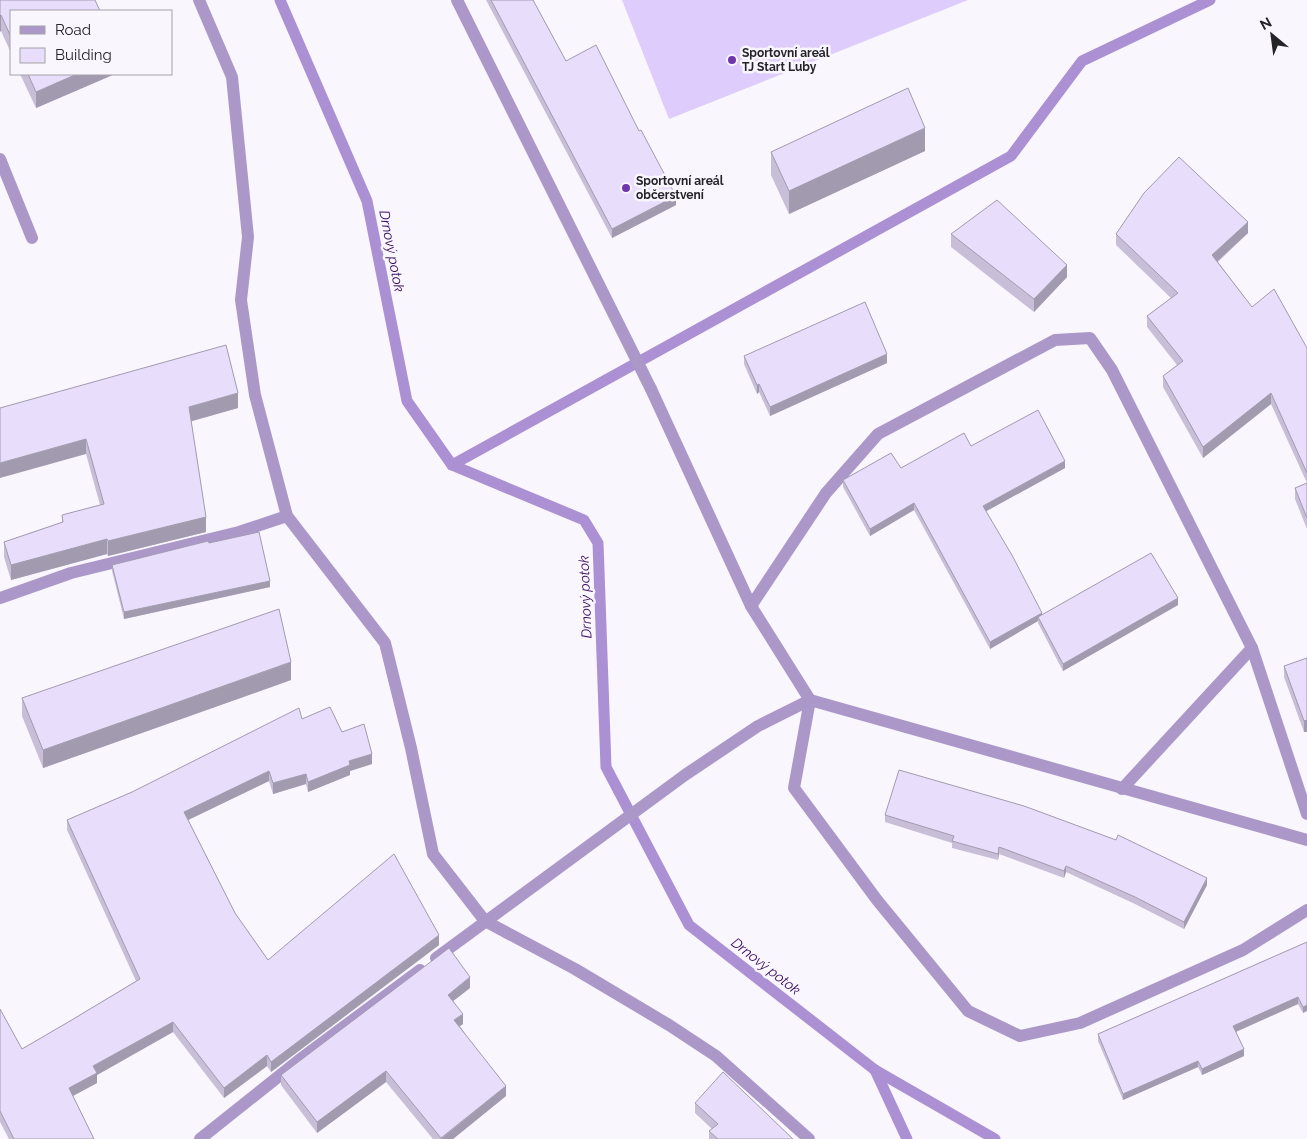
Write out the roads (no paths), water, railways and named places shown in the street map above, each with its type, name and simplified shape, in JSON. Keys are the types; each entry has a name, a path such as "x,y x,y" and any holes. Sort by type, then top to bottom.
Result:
{"street":[{"path":"199,0 232,77 248,236 241,300 255,395 287,516 385,643 411,748 433,854 485,921 575,970 669,1025 716,1056 809,1139"},
{"path":"457,0 651,389 751,606 810,700 1307,840"},
{"path":"0,159 32,238"},
{"path":"751,606 826,493 878,434 1055,340 1090,338 1112,370 1252,648 1307,814"},
{"path":"0,598 71,573 239,532 287,516"},
{"path":"1122,789 1252,648"},
{"path":"200,1139 303,1057 568,859 685,775 758,726 810,700"},
{"path":"810,700 794,788 877,900 968,1011 1020,1036 1089,1020 1243,950 1307,910"}],"waterway":[{"name":"Drnový potok","path":"280,0 367,201 407,401 452,465 584,520 598,543 606,767 689,925 875,1070 995,1139"},
{"path":"452,465 1011,156 1082,61 1210,0"},
{"path":"875,1070 907,1139"}],"place":[{"name":"Sportovní areál TJ Start Luby","path":"732,60"},
{"name":"Sportovní areál občerstvení","path":"626,188"}]}
